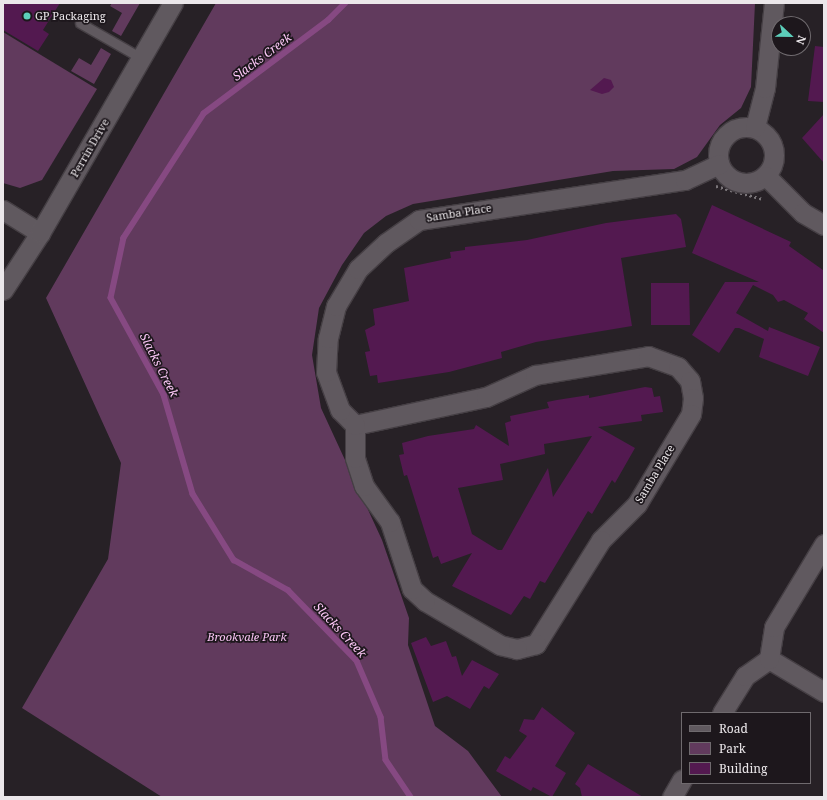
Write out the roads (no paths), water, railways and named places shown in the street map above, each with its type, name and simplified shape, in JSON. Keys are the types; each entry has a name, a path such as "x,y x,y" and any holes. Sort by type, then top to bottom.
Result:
{"street":[{"name":"Perrin Drive","path":"3,290 40,233 173,3"},
{"path":"755,127 765,88 774,3"},
{"path":"738,127 755,127 771,139 775,158 766,176 749,184 740,183 727,176 719,164 719,146 723,138 738,127"},
{"name":"Samba Place","path":"355,425 486,397 535,375 648,356 678,367 690,381 693,398 690,414 637,504 601,540 536,644 517,649 500,645 425,601 412,589 390,522 364,486 355,458 355,425 340,410 326,372 328,338 336,306 358,269 386,243 418,220 685,180 719,164"},
{"path":"766,176 804,213 824,225"},
{"path":"3,210 40,233"},
{"path":"723,712 745,676 769,659 774,626 824,544"},
{"path":"769,659 824,692"},
{"path":"672,797 681,782"}],"lane":[{"path":"80,23 141,58"}],"waterway":[{"name":"Slacks Creek","path":"346,3 329,20 204,114 124,238 111,298 164,395 193,494 234,560 288,590 357,661 381,717 386,760 411,797"}],"place":[{"name":"GP Packaging","path":"27,16"}],"park label":[{"name":"Brookvale Park","path":"247,637"}]}
